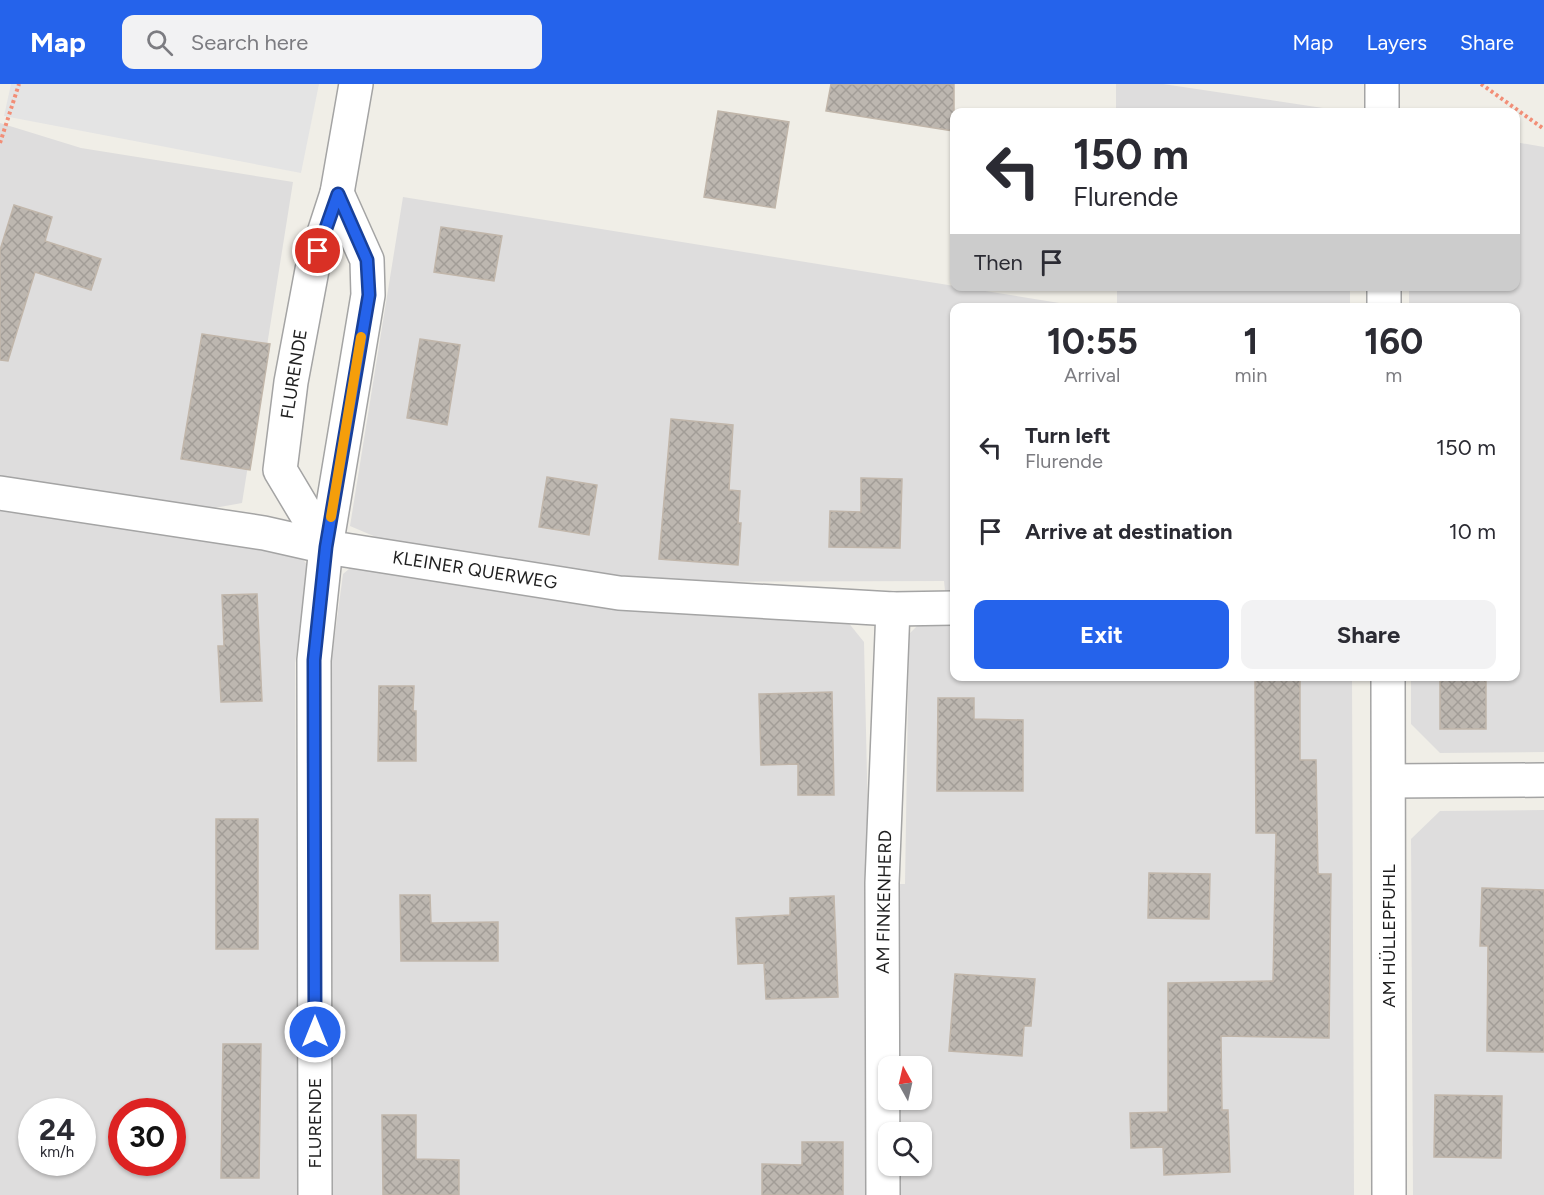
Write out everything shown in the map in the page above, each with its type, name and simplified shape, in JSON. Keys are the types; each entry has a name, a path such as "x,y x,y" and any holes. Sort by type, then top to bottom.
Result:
{"street":[{"name":"FLURENDE","path":"326,547 280,470 291,382 312,270 338,194 356,84"},
{"path":"1382,84 1382,108"},
{"name":"FLURENDE","path":"315,1195 314,660 326,547 369,295 367,260 338,194"},
{"name":"KLEINER QUERWEG","path":"0,493 264,533 326,547 619,593 892,609 950,608"},
{"name":"AM FINKENHERD","path":"883,1195 882,883 892,609"},
{"name":"AM HÜLLEPFUHL","path":"1388,681 1389,1195"},
{"path":"1389,781 1544,780"}],"path":[{"path":"0,143 19,84"},
{"path":"1481,84 1515,108"},
{"path":"1520,112 1544,129"}],"shaded area":[{"path":"11,84 319,84 301,173 4,116"},
{"path":"1116,84 1163,84 1323,108 1116,108"},
{"path":"0,123 81,148 293,182 242,503 192,512 0,482"},
{"path":"1520,143 1544,147 1544,752 1440,753 1411,724 1411,681 1520,681 1520,303 1409,303 1409,291 1520,291"},
{"path":"403,197 950,285 950,291 985,291 1059,303 950,303 950,591 945,591 944,581 622,582 397,546 350,526"},
{"path":"1117,291 1350,291 1350,303 1117,303"},
{"path":"0,507 299,555 310,568 295,663 298,1195 0,1195"},
{"path":"356,563 847,621 864,642 871,952 871,1195 333,1195 331,664 343,574"},
{"path":"922,621 950,621 950,681 1352,681 1354,1195 894,1195 894,1176 932,1176 932,1122 894,1122 894,1110 932,1110 932,1056 894,1056 893,884 905,884 909,634"},
{"path":"1544,810 1544,1195 1413,1195 1411,839 1440,811"}],"building":[{"path":"831,84 954,84 954,108 950,108 950,130 826,111"},
{"path":"718,111 789,122 775,208 704,197"},
{"path":"14,205 52,217 45,241 101,259 91,290 35,272 8,361 0,360 0,250"},
{"path":"441,227 502,236 494,281 434,272"},
{"path":"202,334 270,344 250,470 181,459"},
{"path":"420,339 460,345 447,425 407,418"},
{"path":"671,419 733,425 729,490 740,491 738,523 741,523 738,565 659,559"},
{"path":"547,477 597,485 589,535 539,527"},
{"path":"861,478 902,479 900,548 829,547 830,511 861,512"},
{"path":"257,594 262,701 221,702 218,646 224,646 222,595"},
{"path":"1255,681 1300,681 1300,760 1316,760 1318,874 1331,874 1329,1038 1221,1036 1222,1110 1228,1110 1230,1172 1164,1175 1163,1147 1131,1148 1130,1113 1168,1112 1168,983 1273,981 1276,833 1256,833"},
{"path":"1440,681 1486,681 1486,729 1440,729"},
{"path":"379,686 414,686 416,761 378,761"},
{"path":"832,692 834,795 798,795 798,764 761,765 759,694"},
{"path":"938,698 974,698 974,719 1023,720 1023,791 937,791"},
{"path":"216,819 258,819 258,949 216,949"},
{"path":"1149,873 1210,874 1209,919 1148,918"},
{"path":"1482,888 1544,890 1544,1052 1487,1051 1488,946 1480,946"},
{"path":"400,895 430,895 431,923 498,922 498,961 401,961"},
{"path":"834,896 838,997 766,999 764,963 738,964 736,918 790,915 790,898"},
{"path":"955,974 1035,979 1031,1026 1024,1026 1022,1056 949,1051"},
{"path":"223,1044 261,1044 259,1178 221,1178"},
{"path":"1435,1095 1502,1096 1501,1158 1434,1157"},
{"path":"382,1115 416,1115 416,1159 459,1160 459,1195 383,1195"},
{"path":"802,1142 843,1142 843,1195 762,1195 762,1164 802,1165"}],"slow traffic":[{"path":"331,517 361,337"}],"route":[{"path":"315,1032 314,660 326,547 369,295 367,260 338,194 318,251"}]}
